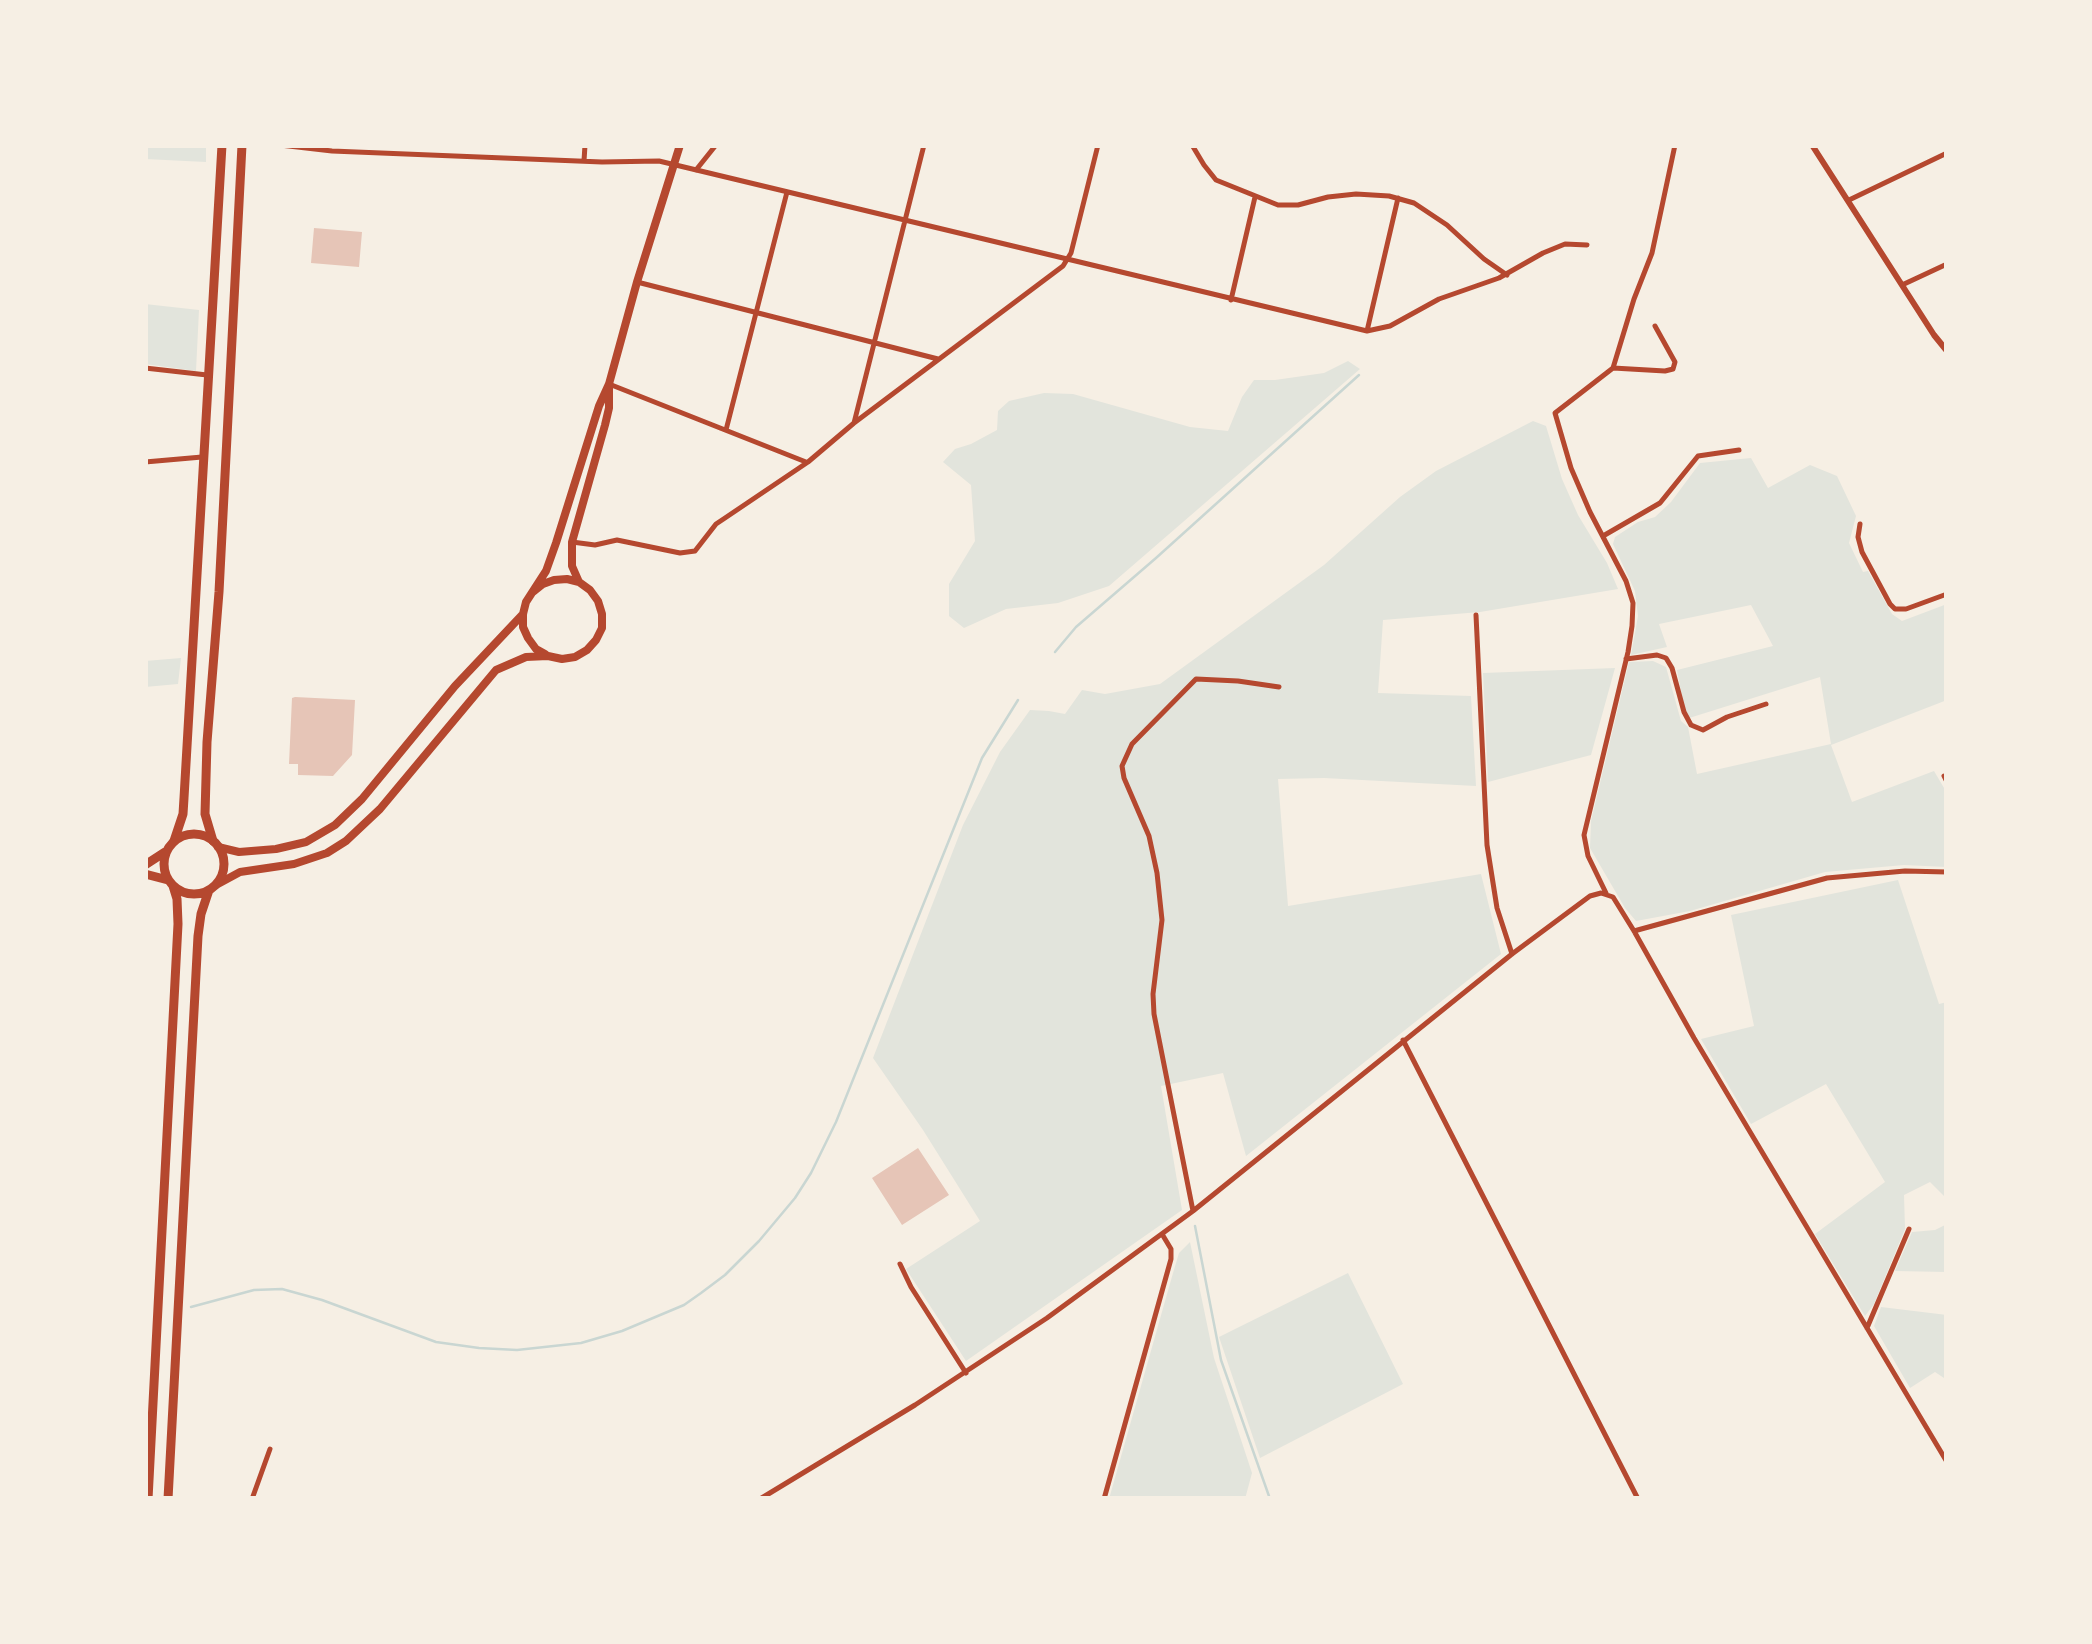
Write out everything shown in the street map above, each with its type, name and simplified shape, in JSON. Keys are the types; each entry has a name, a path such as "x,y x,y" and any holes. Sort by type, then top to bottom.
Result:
{"main road":[{"path":"148,1499 178,924 164,865 183,814 222,145"},
{"path":"168,1499 198,936 201,914 223,870 222,854 208,827 204,802 242,145"},
{"path":"548,656 528,638 522,614 550,560 598,406 609,384 680,145"},
{"path":"579,582 572,566 572,542 605,426 609,384"},
{"path":"145,874 194,894 240,872 310,860 346,840 380,810 496,670 526,656 575,657 596,640 602,628 602,614 590,590 567,579 542,584 533,592"},
{"path":"145,865 182,837 198,834 215,844 250,852 306,842 336,825 522,614"}],"street":[{"path":"280,145 332,151 416,149 673,164 1367,331 1390,326 1439,299 1507,274 1564,244 1588,245"},
{"path":"584,161 585,145"},
{"path":"696,170 716,145"},
{"path":"854,423 924,145"},
{"path":"572,542 595,545 617,540 691,552 724,518 808,462 1068,260 1098,145"},
{"path":"1192,145 1216,180 1285,206 1344,195 1379,195 1414,203 1507,274"},
{"path":"1675,145 1652,252 1613,368 1555,413 1571,468 1626,581 1632,602 1626,658 1584,836 1585,848 1606,893 1613,897 1634,932 1947,1462"},
{"path":"1812,145 1947,351"},
{"path":"1849,200 1947,154"},
{"path":"726,430 787,192"},
{"path":"1231,300 1255,197"},
{"path":"1367,331 1398,198"},
{"path":"1902,285 1947,264"},
{"path":"638,282 938,359"},
{"path":"1613,368 1664,371 1675,367 1656,326"},
{"path":"145,368 209,375"},
{"path":"609,384 808,462"},
{"path":"1604,536 1660,502 1698,456 1740,450"},
{"path":"145,462 204,456"},
{"path":"1860,524 1862,552 1895,609 1906,609 1947,594"},
{"path":"1476,614 1487,845 1497,908 1512,954"},
{"path":"1626,658 1666,658 1690,725 1702,730 1766,704"},
{"path":"1193,1211 1154,1014 1162,928 1159,890 1149,836 1122,766 1132,744 1196,678 1280,687"},
{"path":"1634,932 1827,878 1905,871 1947,872"},
{"path":"760,1499 1048,1318 1193,1211 1512,954 1590,896 1606,893"},
{"path":"1403,1040 1638,1499"},
{"path":"1867,1328 1909,1229"},
{"path":"1104,1499 1171,1259 1171,1249 1162,1234"},
{"path":"900,1264 910,1287 966,1373"},
{"path":"145,1343 157,1341"},
{"path":"252,1499 270,1449"}],"shaded area":[{"path":"145,145 206,145 206,162 145,159"},
{"path":"145,304 199,310 196,371 145,364"},
{"path":"1348,361 1360,369 1109,586 1058,603 1006,609 964,628 949,616 949,584 975,541 971,485 943,462 955,449 997,430 998,411 1009,401 1044,393 1073,394 1190,427 1228,431 1254,380 1324,373"},
{"path":"1533,421 1546,426 1562,479 1618,589 1480,612 1383,620 1378,693 1471,696 1476,786 1278,779 1288,906 1481,874 1501,954 1246,1156 1223,1073 1161,1086 1182,1210 966,1361 906,1269 980,1221 873,1058 963,825 1000,752 1030,710 1065,714 1082,690 1105,694 1160,684 1324,565 1400,497 1436,471"},
{"path":"1751,458 1768,488 1810,465 1837,476 1856,516 1849,543 1863,572 1868,571 1892,614 1902,621 1947,604 1947,700 1831,745 1852,802 1934,771 1947,793 1947,867 1904,865 1825,872 1690,911 1636,921 1590,848 1591,821 1629,662 1653,661 1666,667 1681,721 1688,727 1697,774 1831,744 1820,677 1686,719 1677,670 1773,646 1751,605 1659,624 1667,647 1631,655 1638,616 1635,591 1613,544 1615,537 1638,522 1655,517 1700,463"},
{"path":"181,658 178,684 145,687 145,661"},
{"path":"1615,668 1591,755 1488,782 1483,673"},
{"path":"1898,880 1939,1004 1947,1002 1947,1199 1930,1182 1904,1195 1905,1229 1874,1304 1865,1316 1815,1234 1885,1182 1826,1084 1751,1124 1701,1039 1754,1026 1731,915"},
{"path":"1947,1224 1947,1272 1895,1271 1912,1232 1935,1230"},
{"path":"1190,1242 1214,1358 1252,1473 1245,1499 1109,1499 1179,1253"},
{"path":"1348,1273 1403,1384 1260,1458 1219,1337"},
{"path":"1881,1307 1947,1315 1947,1380 1935,1372 1910,1388 1874,1326"}],"building":[{"path":"314,228 362,232 359,267 311,263"},
{"path":"295,697 355,700 352,755 333,776 298,775 298,764 289,764"},
{"path":"918,1148 949,1195 902,1225 872,1178"}],"waterway":[{"path":"1055,652 1076,627 1359,375"},
{"path":"191,1307 254,1290 282,1289 436,1342 517,1350 581,1343 622,1331 684,1305 701,1293 759,1241 811,1173 836,1122 982,758 1018,700"},
{"path":"1195,1226 1221,1360 1270,1499"}]}
